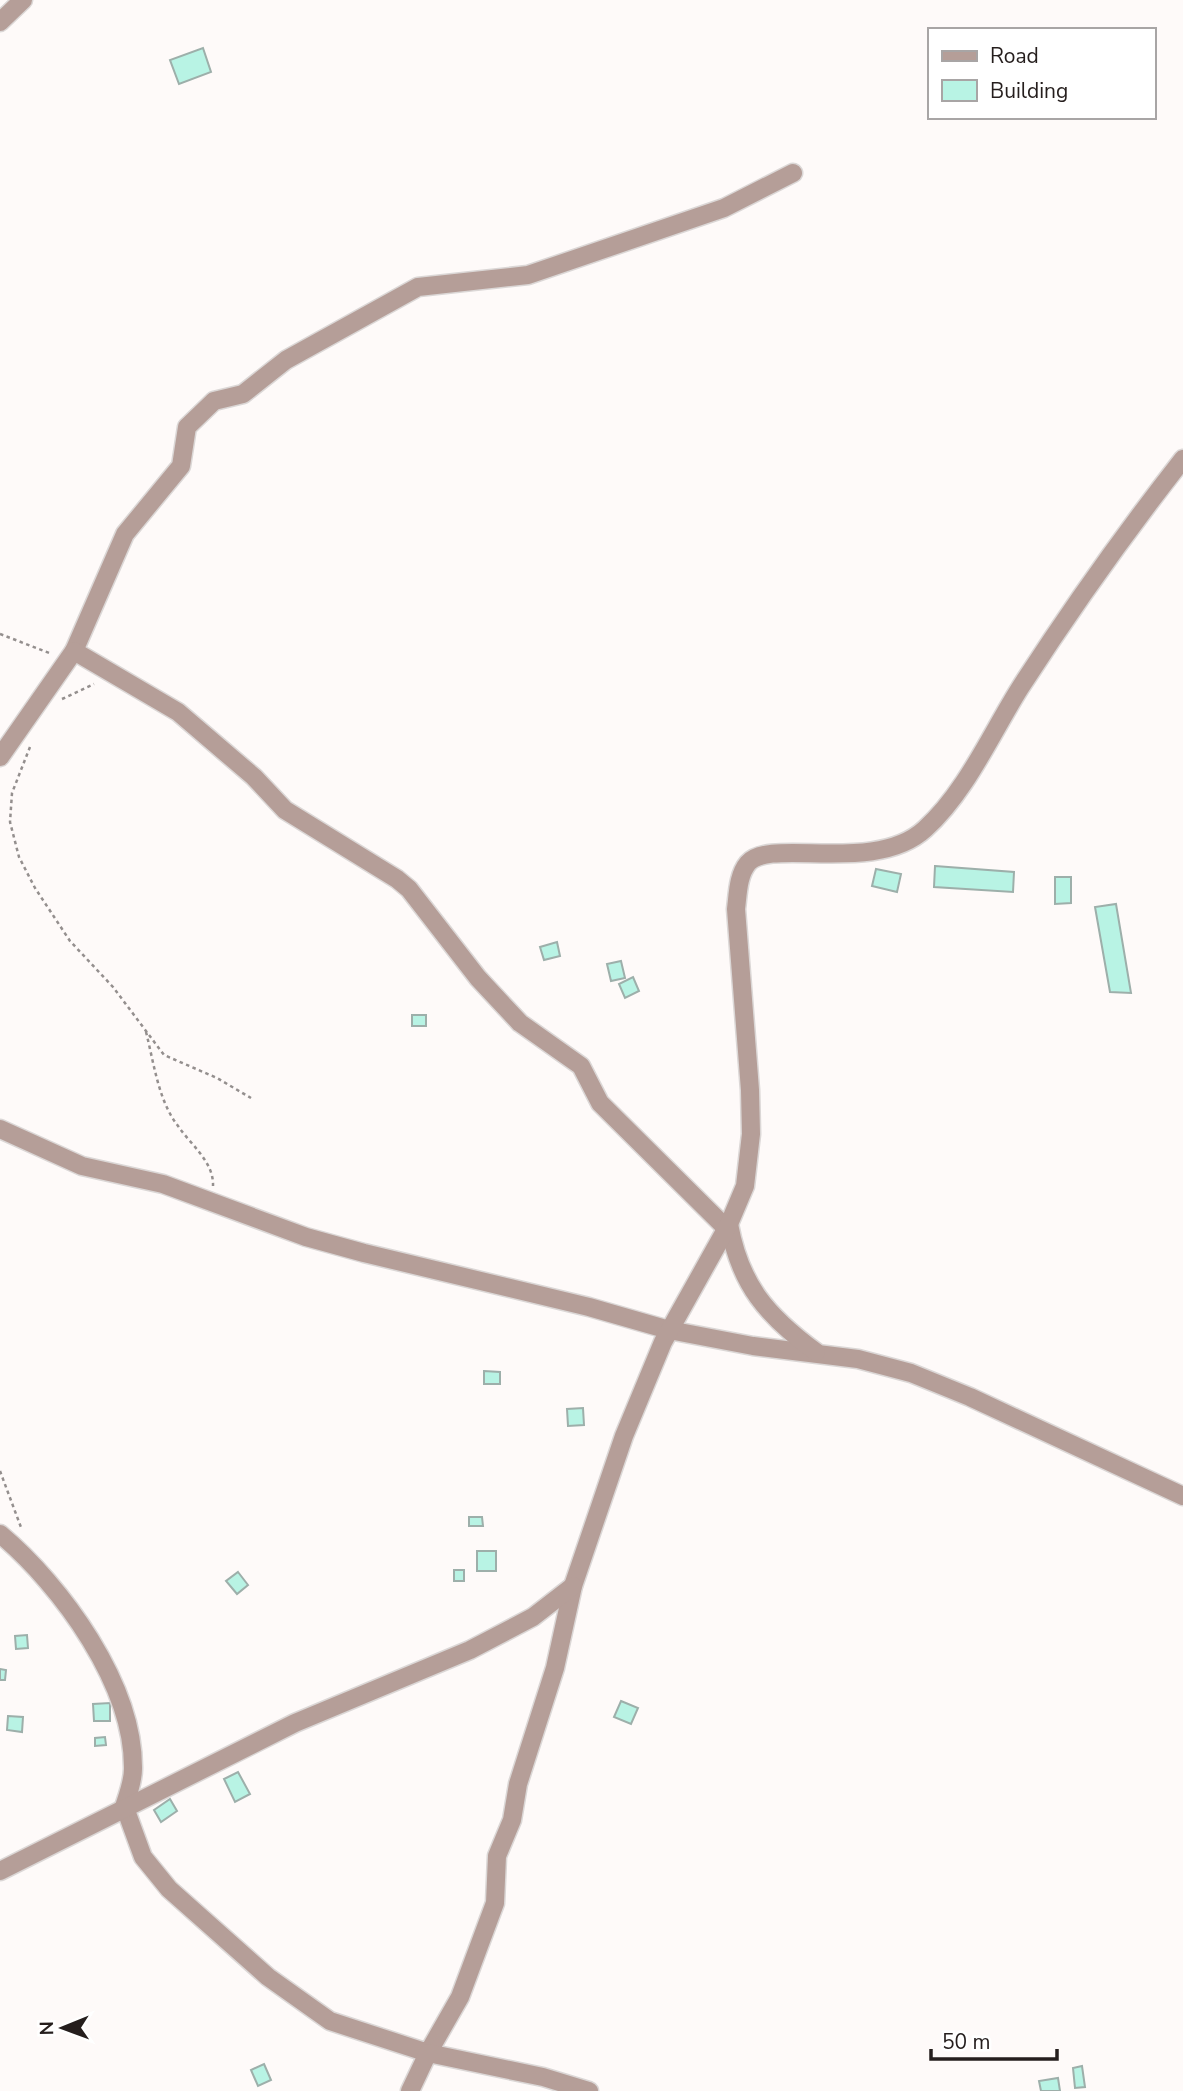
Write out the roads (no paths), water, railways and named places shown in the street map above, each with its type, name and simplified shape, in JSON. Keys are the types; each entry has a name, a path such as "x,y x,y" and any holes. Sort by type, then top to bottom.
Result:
{"street":[{"path":"0,22 23,0"},
{"path":"0,757 71,655 125,534 181,466 187,427 214,401 243,394 286,360 418,287 528,275 724,208 793,173"},
{"path":"410,2091 460,1997 495,1903 497,1856 512,1820 519,1784 555,1668 573,1586 624,1436 669,1330 727,1226 747,1178 751,1134 736,909 738,889 749,862 768,854 785,852 837,855 881,852 909,842 928,827 960,786 1079,599 1183,458"},
{"path":"71,655 110,669 178,712 254,778 285,810 397,879 418,900 478,978 520,1023 581,1066 600,1103 727,1226 739,1269 748,1285 780,1322 816,1352"},
{"path":"0,1129 82,1166 163,1184 306,1237 364,1253 589,1307 669,1330 753,1346 816,1352 883,1364 940,1384 1183,1496"},
{"path":"0,1534 62,1598 94,1647 125,1717 133,1771 123,1811"},
{"path":"0,1871 295,1723 470,1650 533,1617 573,1586"},
{"path":"123,1811 128,1816 143,1857 169,1889 268,1976 330,2021 428,2053 533,2075 589,2091"}]}
